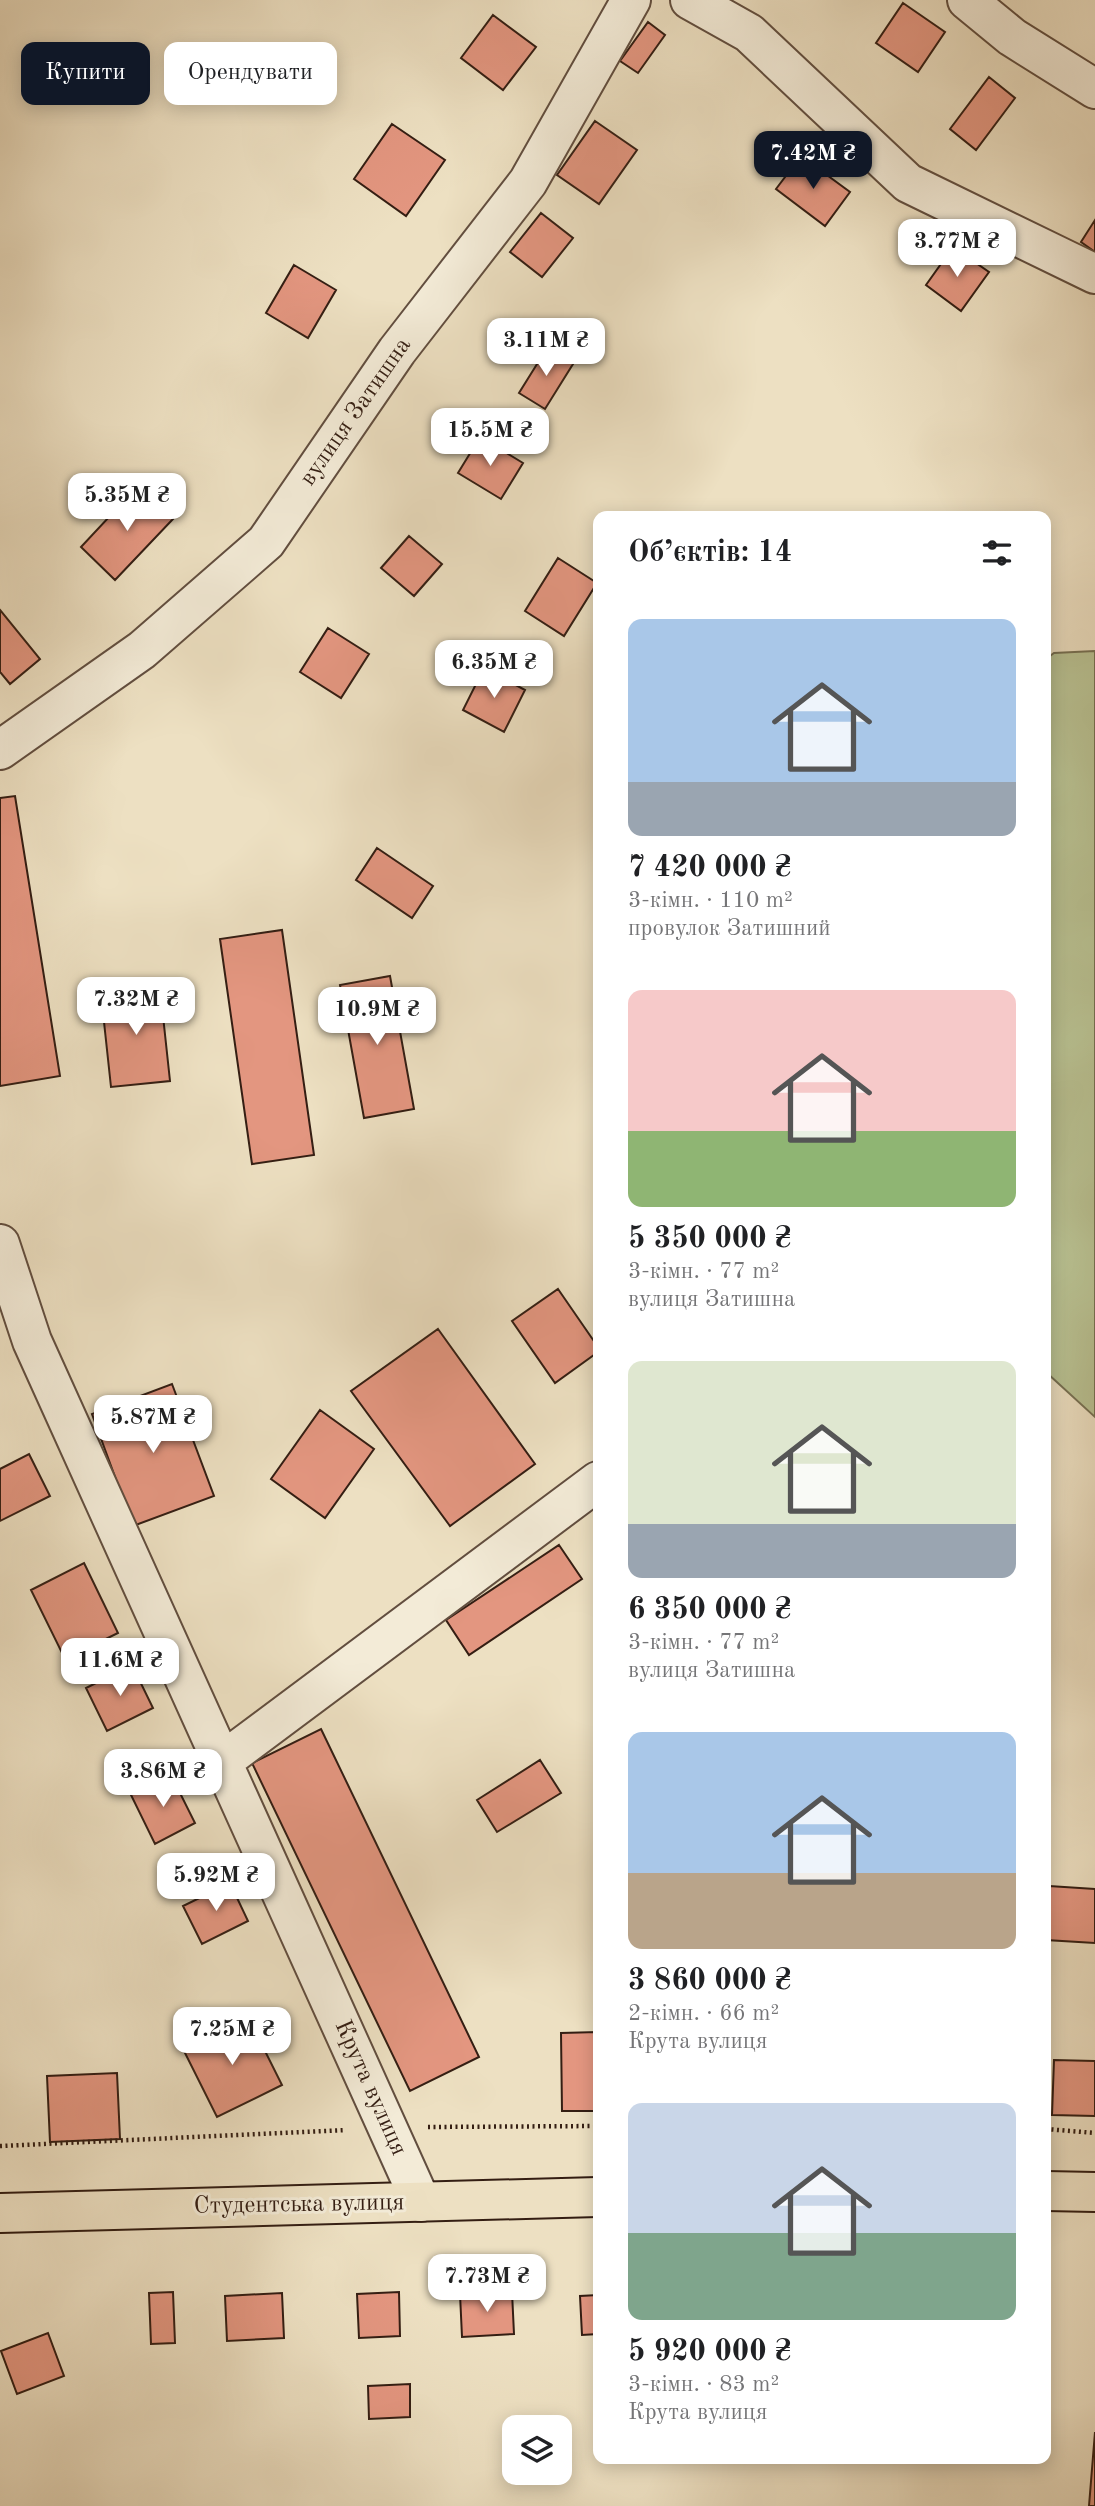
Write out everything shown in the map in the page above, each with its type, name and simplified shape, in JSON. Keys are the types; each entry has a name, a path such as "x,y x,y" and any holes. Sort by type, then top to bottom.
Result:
{"main road":[{"path":"1051,2191 1095,2192"},
{"name":"Студентська вулиця","path":"0,2213 593,2197"}],"street":[{"name":"вулиця Затишна","path":"0,750 142,650 266,542 397,351 528,182 631,0"},
{"path":"690,0 749,33 908,183 1095,274"},
{"path":"967,0 1012,37 1095,89"},
{"name":"Крута вулиця","path":"0,1244 32,1340 421,2202"},
{"path":"223,1761 593,1485"}],"path":[{"path":"0,2146 388,2128 593,2126"},
{"path":"1051,2129 1095,2133"}],"green space":[{"path":"1095,651 1095,1417 1051,1377 1051,655"}],"building":[{"path":"903,3 945,32 918,72 876,43"},
{"path":"493,15 536,47 503,90 461,58"},
{"path":"648,22 665,35 638,73 620,61"},
{"path":"989,77 1015,98 976,150 950,129"},
{"path":"595,121 637,150 599,204 557,175"},
{"path":"392,124 445,160 406,216 354,179"},
{"path":"801,156 850,192 825,226 776,189"},
{"path":"541,213 573,238 542,277 510,252"},
{"path":"1095,220 1095,252 1081,242"},
{"path":"953,247 989,272 961,311 926,285"},
{"path":"294,265 336,290 308,338 266,313"},
{"path":"547,348 573,364 545,409 519,393"},
{"path":"480,437 523,463 501,499 458,473"},
{"path":"138,486 173,519 115,580 81,547"},
{"path":"409,536 442,564 414,596 381,568"},
{"path":"558,558 593,580 593,589 564,636 525,611"},
{"path":"0,610 40,659 10,684 0,672"},
{"path":"328,628 369,654 341,698 300,672"},
{"path":"484,668 525,690 504,732 463,710"},
{"path":"15,796 60,1076 0,1086 0,798"},
{"path":"377,848 433,886 412,918 356,880"},
{"path":"282,930 314,1155 252,1164 220,939"},
{"path":"390,976 414,1109 364,1118 340,985"},
{"path":"160,988 170,1081 111,1087 101,994"},
{"path":"558,1289 593,1340 593,1356 555,1383 512,1321"},
{"path":"438,1329 535,1464 450,1526 351,1391"},
{"path":"172,1384 214,1496 133,1526 92,1414"},
{"path":"320,1410 374,1449 325,1518 271,1479"},
{"path":"29,1454 50,1496 0,1521 0,1469"},
{"path":"559,1545 582,1579 469,1655 446,1620"},
{"path":"84,1563 118,1633 65,1659 31,1590"},
{"path":"132,1665 153,1708 107,1731 86,1688"},
{"path":"321,1729 479,2057 410,2091 252,1763"},
{"path":"540,1760 561,1793 497,1832 477,1800"},
{"path":"171,1775 195,1823 155,1844 131,1795"},
{"path":"230,1883 248,1921 202,1944 183,1906"},
{"path":"1051,1886 1095,1889 1095,1943 1051,1940"},
{"path":"248,2017 282,2085 217,2117 183,2049"},
{"path":"593,2032 593,2111 562,2111 561,2033"},
{"path":"1054,2060 1095,2061 1095,2116 1052,2115"},
{"path":"117,2073 120,2139 50,2142 47,2076"},
{"path":"173,2292 175,2343 151,2344 149,2293"},
{"path":"399,2292 400,2336 359,2338 357,2294"},
{"path":"512,2292 514,2334 462,2337 460,2294"},
{"path":"282,2293 284,2338 227,2341 225,2296"},
{"path":"593,2295 593,2334 582,2335 580,2296"},
{"path":"48,2333 64,2376 17,2394 1,2351"},
{"path":"410,2384 410,2417 369,2419 368,2386"},
{"path":"1095,2432 1095,2506 1089,2506"}]}
